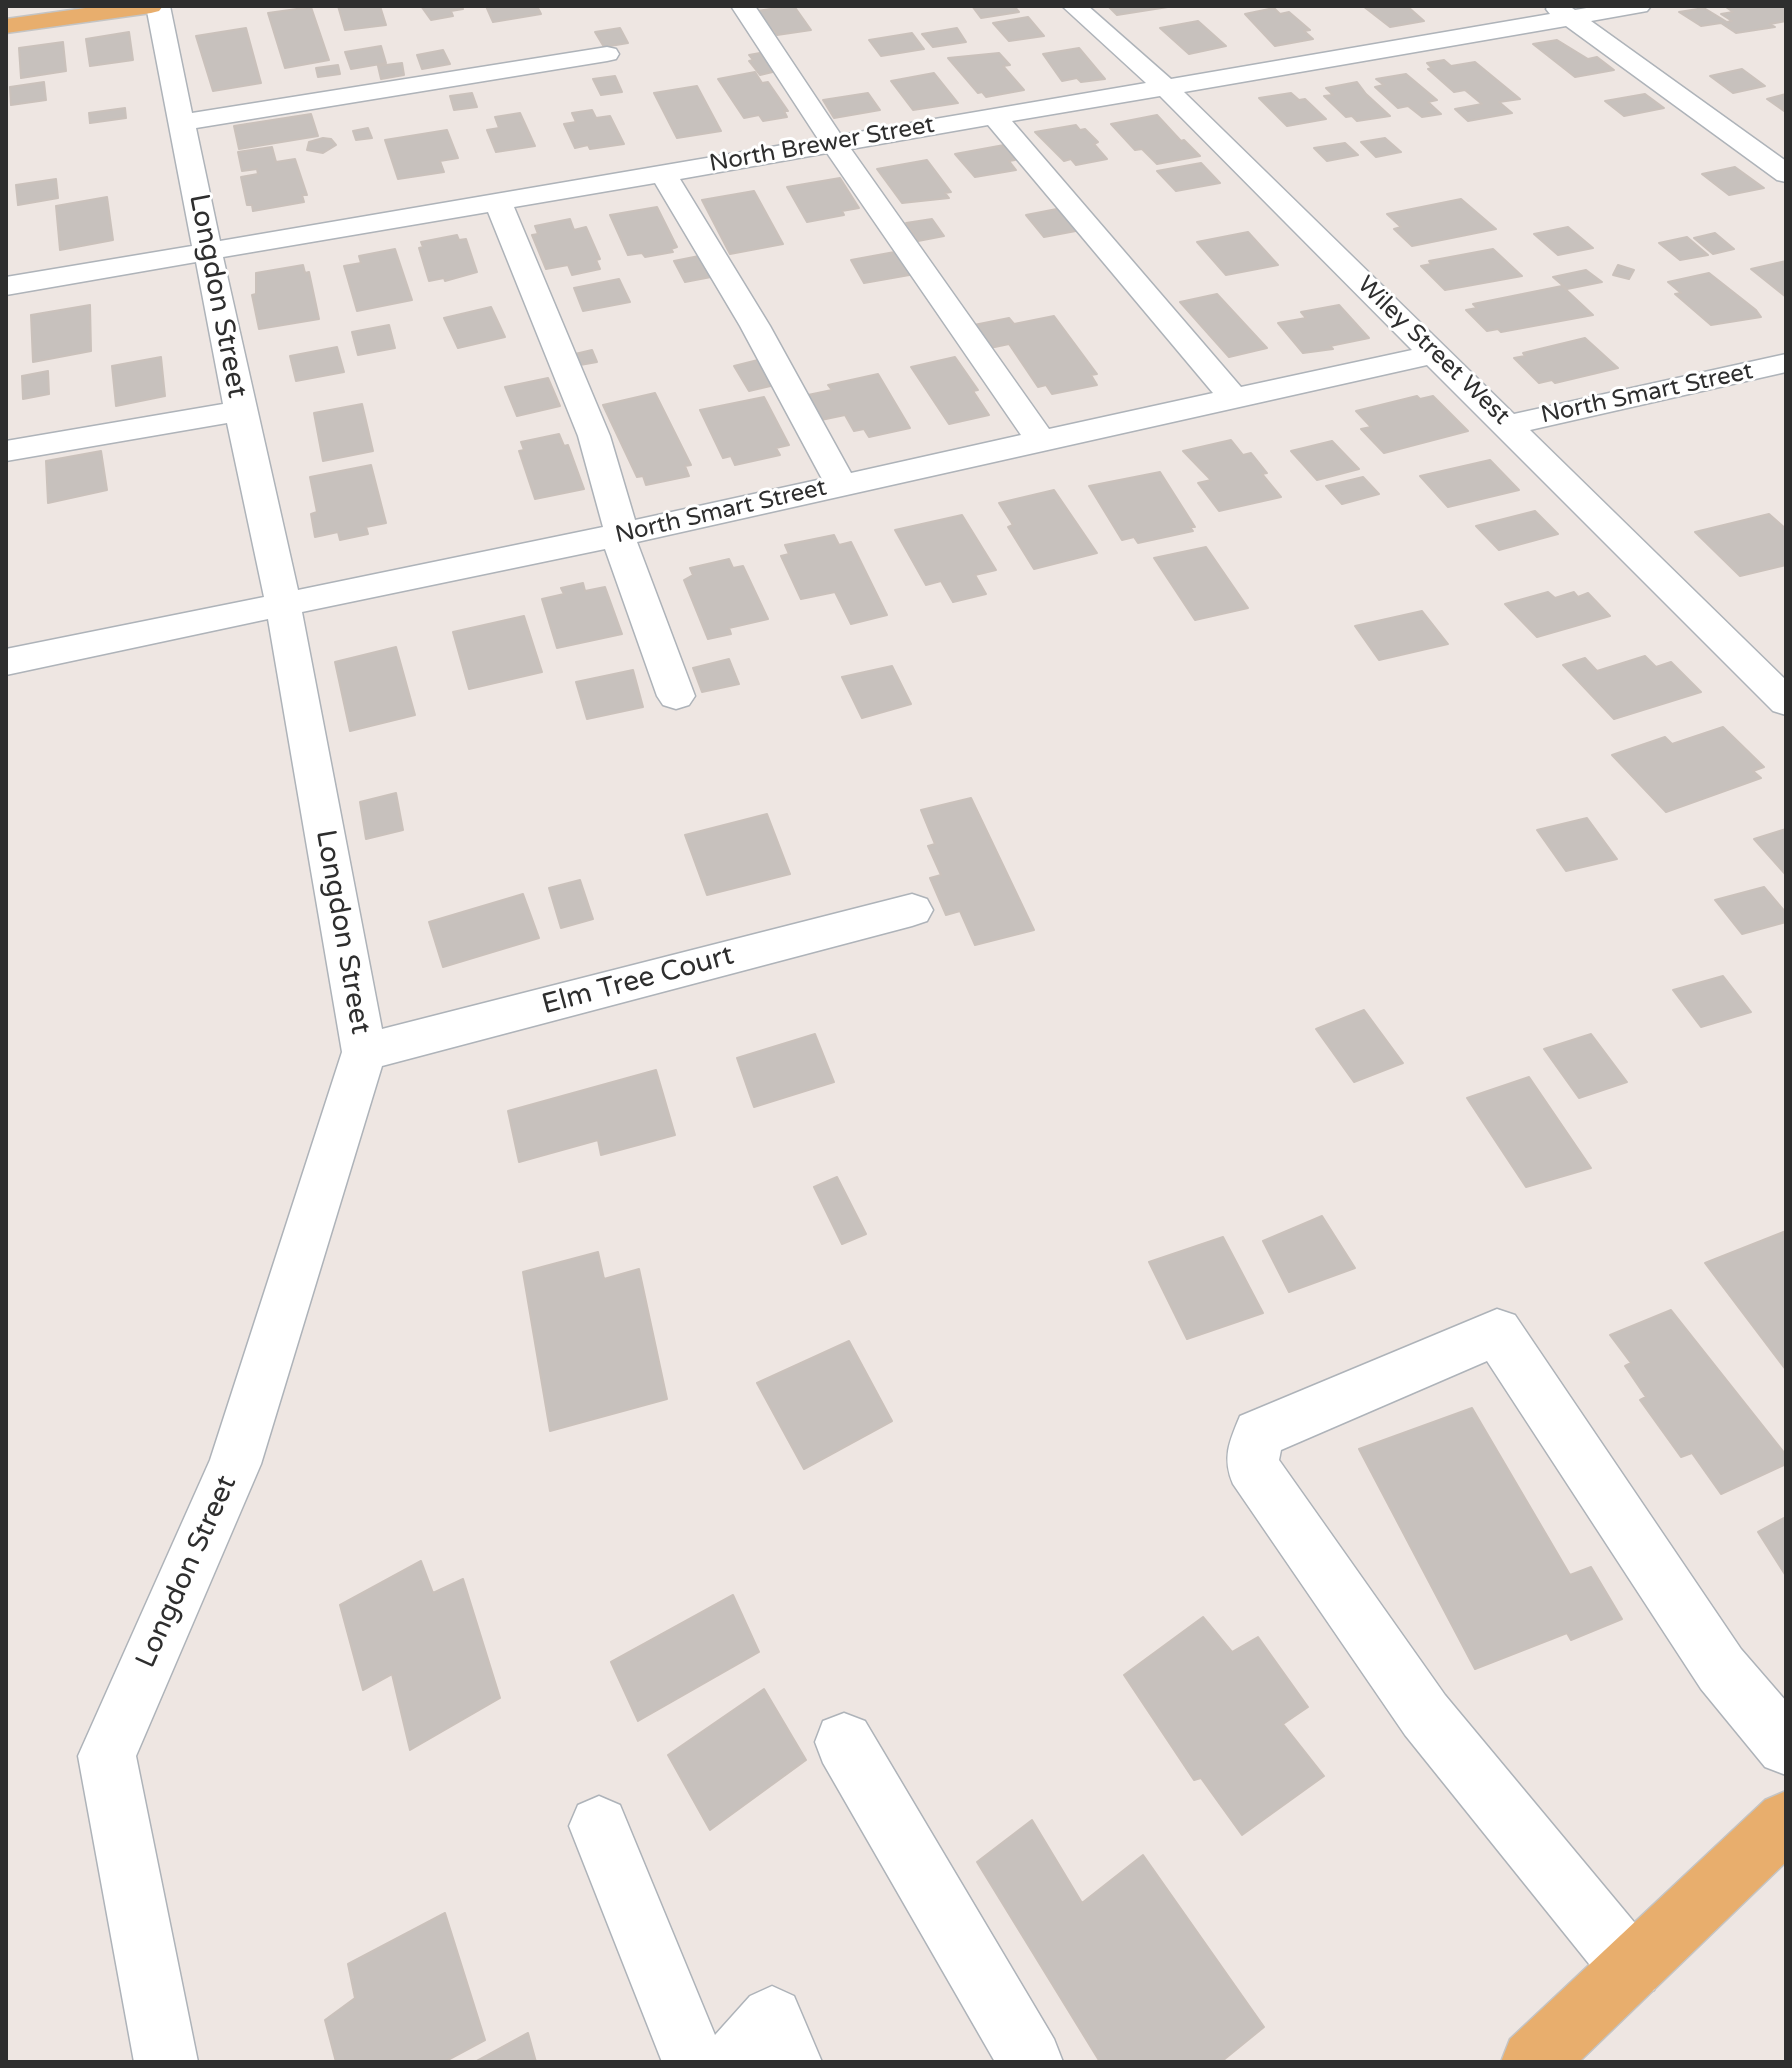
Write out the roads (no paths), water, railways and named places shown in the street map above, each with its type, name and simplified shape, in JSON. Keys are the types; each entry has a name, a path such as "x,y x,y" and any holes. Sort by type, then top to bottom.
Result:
{"main road":[{"path":"6,26 151,6"},
{"path":"1533,2062 1786,1821"}],"street":[{"name":"Longdon Street","path":"158,6 240,411 283,603 364,1052 235,1464 107,1756 166,2062"},
{"path":"743,6 834,144 1041,441"},
{"name":"Wiley Street West","path":"1074,6 1166,88 1786,702"},
{"name":"North Brewer Street","path":"6,286 1166,88 1562,12 1639,6"},
{"path":"1562,12 1786,174"},
{"path":"181,122 607,54"},
{"path":"994,116 1233,398"},
{"path":"663,173 755,326 841,484"},
{"path":"498,202 594,436 620,535 676,696"},
{"name":"North Smart Street","path":"6,662 620,535 1434,354"},
{"name":"North Smart Street","path":"1508,425 1786,363"},
{"path":"6,451 240,411"},
{"name":"Elm Tree Court","path":"364,1052 912,910"},
{"path":"1632,1968 1425,1715 1252,1466 1258,1434 1497,1332 1721,1669 1786,1746"},
{"path":"844,1742 1031,2062"},
{"path":"599,1826 694,2062"},
{"path":"734,2062 772,2018 790,2062"}]}
